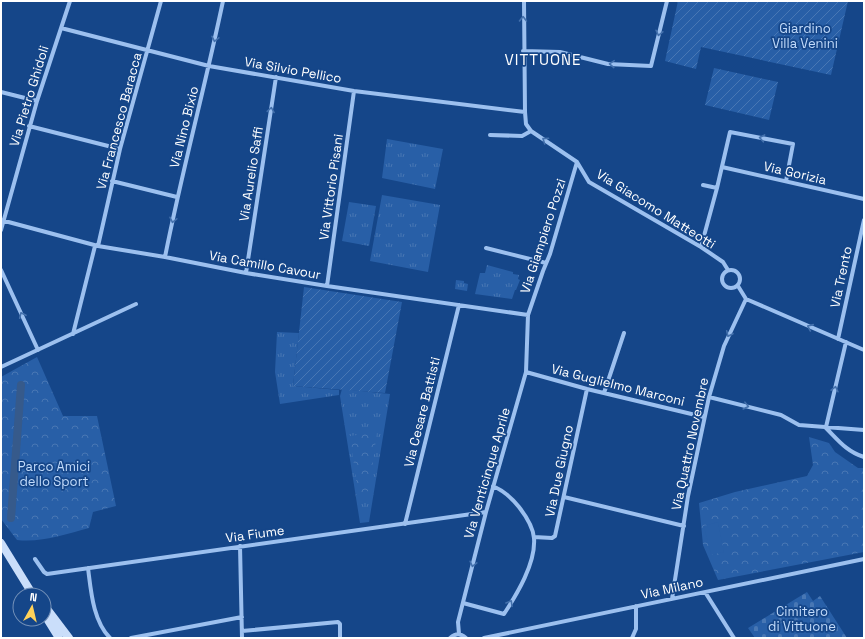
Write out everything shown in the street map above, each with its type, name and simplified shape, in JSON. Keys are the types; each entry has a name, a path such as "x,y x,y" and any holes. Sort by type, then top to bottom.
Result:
{"main road":[{"path":"1,543 28,587"},
{"path":"24,580 30,587"},
{"path":"52,616 69,638"},
{"path":"52,627 58,638"}],"street":[{"name":"Via Pietro Ghidoli","path":"1,230 2,220 29,126 70,1"},
{"name":"Via Francesco Baracca","path":"72,334 97,246 120,149 161,1"},
{"name":"Via Nino Bixio","path":"165,257 223,1"},
{"path":"524,1 523,52 526,124 531,131 577,162"},
{"path":"523,52 560,52 608,64 651,66 667,1"},
{"name":"Via Silvio Pellico","path":"61,28 209,66 354,91 525,112"},
{"name":"Via Aurelio Saffi","path":"246,273 276,77"},
{"name":"Via Vittorio Pisani","path":"327,286 354,91"},
{"path":"1,92 37,101"},
{"path":"29,126 120,149"},
{"path":"490,135 522,136 531,131"},
{"path":"701,247 730,132 794,144 786,181"},
{"name":"Via Giacomo Matteotti","path":"577,162 589,182 701,247 723,262 728,270"},
{"name":"Via Giampiero Pozzi","path":"528,315 550,254 577,162"},
{"name":"Via Gorizia","path":"722,166 864,199"},
{"path":"112,181 178,197"},
{"path":"703,184 717,188"},
{"name":"Via Camillo Cavour","path":"2,220 97,246 165,257 246,273 528,315"},
{"name":"Via Trento","path":"838,339 864,222"},
{"path":"486,248 546,263"},
{"path":"1,270 38,350"},
{"path":"728,270 734,270 740,274 741,281 738,286 730,289 723,283 723,275 728,270"},
{"path":"738,286 746,299 864,350"},
{"name":"Via Quattro Novembre","path":"672,599 704,417 724,346 746,299"},
{"path":"1,367 136,304"},
{"name":"Via Cesare Battisti","path":"405,524 458,305"},
{"name":"Via Venticinque Aprile","path":"459,634 458,622 462,603 493,486 526,372 528,315"},
{"path":"604,393 624,333"},
{"path":"826,427 846,342"},
{"name":"Via Guglielmo Marconi","path":"526,372 587,389 704,417"},
{"name":"Via Due Giugno","path":"534,537 552,538 555,536 587,389"},
{"path":"709,397 781,415 799,425 864,430"},
{"path":"826,427 845,448 856,455 864,457"},
{"path":"462,603 504,614 524,578 533,550 534,537 527,518 506,493 493,486"},
{"path":"564,497 684,526"},
{"name":"Via Fiume","path":"35,558 47,574 486,512"},
{"path":"240,546 242,638"},
{"name":"Via Milano","path":"484,638 864,559"},
{"path":"88,568 94,609 110,638"},
{"path":"705,592 734,638"},
{"path":"632,638 636,629 636,606"},
{"path":"131,638 242,617"},
{"path":"242,631 338,622 340,624 340,638"},
{"path":"450,638 459,634 466,638"}],"green space":[{"name":"Giardino Villa Venini","path":"678,1 848,1 831,75 701,47 696,69 665,61"},
{"path":"714,68 778,82 769,120 705,105"},
{"path":"387,139 443,149 435,189 382,178"},
{"path":"382,195 440,205 428,272 370,261"},
{"path":"349,202 376,206 369,246 342,241"},
{"path":"487,265 519,275 518,279 520,280 512,299 475,294 480,273 485,273"},
{"path":"456,280 464,281 464,283 468,284 467,291 455,289"},
{"path":"304,287 402,302 385,393 293,386"},
{"path":"277,332 299,333 293,386 339,390 339,395 280,404 275,372"},
{"name":"Parco Amici dello Sport","path":"37,357 63,416 97,416 116,506 93,512 89,528 44,539 26,541 17,540 1,519 1,377"},
{"path":"342,389 390,394 369,522 360,523 340,396"},
{"path":"377,432 369,491 358,493 350,436"},
{"path":"809,437 829,443 835,452 858,468 864,468 864,552 718,580 703,545 699,503 735,492 807,476 813,465"},
{"path":"718,522 724,552 711,555 704,526"},
{"name":"Cimitero di Vittuone","path":"807,592 813,601 820,596 847,638 755,638 748,628"}],"waterway":[{"path":"11,518 21,385"}],"district":[{"name":"VITTUONE","path":"543,59"}]}
